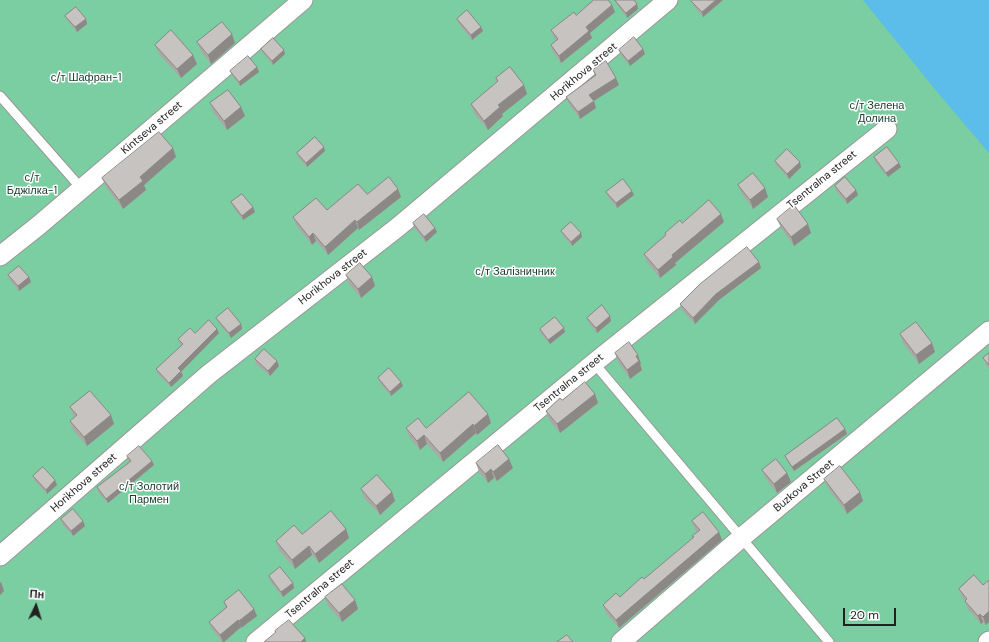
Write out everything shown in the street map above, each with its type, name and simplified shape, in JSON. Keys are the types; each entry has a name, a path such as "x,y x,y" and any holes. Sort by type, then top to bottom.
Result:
{"street":[{"name":"Kintseva street","path":"0,256 38,226 303,0"},
{"name":"Horikhova street","path":"0,556 209,374 398,226 601,58 668,0"},
{"name":"Tsentralna street","path":"256,642 594,363 887,129"},
{"name":"Buzkova Street","path":"621,642 741,538 989,331"}],"lane":[{"path":"0,96 81,188"},
{"path":"594,363 829,642"}],"green space":[{"name":"с/т Залізничник","path":"0,0 989,0 989,642 0,642"}],"water":[{"path":"863,0 989,0 989,153 938,93"}],"building":[{"path":"594,0 608,0 612,5 586,27 589,31 559,56 551,45 558,39 551,30 574,12 576,15"},
{"path":"615,0 634,0 637,4 626,13"},
{"path":"716,0 702,12 691,1"},
{"path":"76,7 86,19 75,27 65,16"},
{"path":"467,10 481,27 471,35 457,19"},
{"path":"222,22 232,34 208,55 197,42"},
{"path":"171,30 193,55 177,69 155,45"},
{"path":"634,37 643,49 628,61 619,50"},
{"path":"273,38 284,50 272,61 261,49"},
{"path":"248,56 257,67 239,82 230,71"},
{"path":"606,61 616,78 589,95 594,101 578,112 566,97 596,75 593,70"},
{"path":"510,67 524,85 498,105 500,107 484,121 471,104 498,81 496,78"},
{"path":"228,90 241,107 224,121 210,103"},
{"path":"159,132 173,148 140,177 143,181 119,200 102,178"},
{"path":"315,137 324,147 306,163 297,153"},
{"path":"887,147 899,163 886,173 874,157"},
{"path":"787,149 800,162 787,174 775,161"},
{"path":"753,173 765,188 750,200 738,185"},
{"path":"389,177 398,189 357,222 355,220 325,247 313,233 309,237 293,217 316,198 327,210 358,184 367,194"},
{"path":"845,177 856,190 846,199 835,186"},
{"path":"623,179 632,191 616,203 606,192"},
{"path":"242,194 253,207 242,216 231,202"},
{"path":"709,200 721,214 672,255 673,257 658,270 644,254 666,235 665,233 680,220 682,223"},
{"path":"794,205 808,224 791,237 777,219"},
{"path":"424,214 435,228 424,237 413,223"},
{"path":"571,222 581,233 571,242 561,231"},
{"path":"747,247 759,262 716,294 693,318 680,304 700,284"},
{"path":"360,263 372,277 358,289 346,275"},
{"path":"19,266 29,277 18,286 8,275"},
{"path":"602,305 610,316 596,328 587,318"},
{"path":"228,308 241,324 229,333 216,318"},
{"path":"555,317 564,328 548,340 540,329"},
{"path":"209,320 217,329 178,368 181,371 169,383 156,369 183,344 178,339 190,328 195,333"},
{"path":"916,322 932,343 916,355 900,334"},
{"path":"629,342 638,355 636,356 639,361 627,370 615,353"},
{"path":"264,349 277,361 268,371 255,359"},
{"path":"989,353 989,365 983,358"},
{"path":"389,368 401,382 390,392 378,378"},
{"path":"585,382 595,394 557,424 546,411 560,398 562,400"},
{"path":"90,391 111,415 84,437 70,421 77,415 70,407"},
{"path":"469,392 488,414 474,426 473,424 440,453 424,435 417,441 406,428 418,418 426,428"},
{"path":"837,418 845,429 792,467 785,456"},
{"path":"498,445 509,459 493,472 491,469 485,474 476,463"},
{"path":"139,446 152,461 106,499 97,487 131,461 127,456"},
{"path":"776,459 787,473 774,484 762,470"},
{"path":"840,466 860,492 844,505 824,479"},
{"path":"43,467 55,480 46,490 33,476"},
{"path":"377,475 392,492 376,506 361,489"},
{"path":"73,509 83,521 71,531 61,519"},
{"path":"331,511 346,529 315,554 309,546 292,560 276,541 294,525 302,534"},
{"path":"703,512 719,532 616,620 603,605 616,593 620,597 642,577 644,579 694,537 692,536 700,530 692,521"},
{"path":"280,567 293,583 281,592 269,576"},
{"path":"974,575 983,585 989,580 989,611 983,617 980,614 978,616 965,601 967,599 959,589"},
{"path":"342,584 355,600 339,613 325,597"},
{"path":"239,590 254,609 220,635 209,622 227,607 224,602"},
{"path":"289,620 305,638 301,642 264,642 276,632 275,631"},
{"path":"567,635 573,642 557,642"}],"park label":[{"name":"с/т Шафран-1","path":"86,78"},
{"name":"с/т Зелена Долина","path":"877,112"},
{"name":"с/т Бджілка-1","path":"32,184"},
{"name":"с/т Золотий Пармен","path":"149,493"}]}
